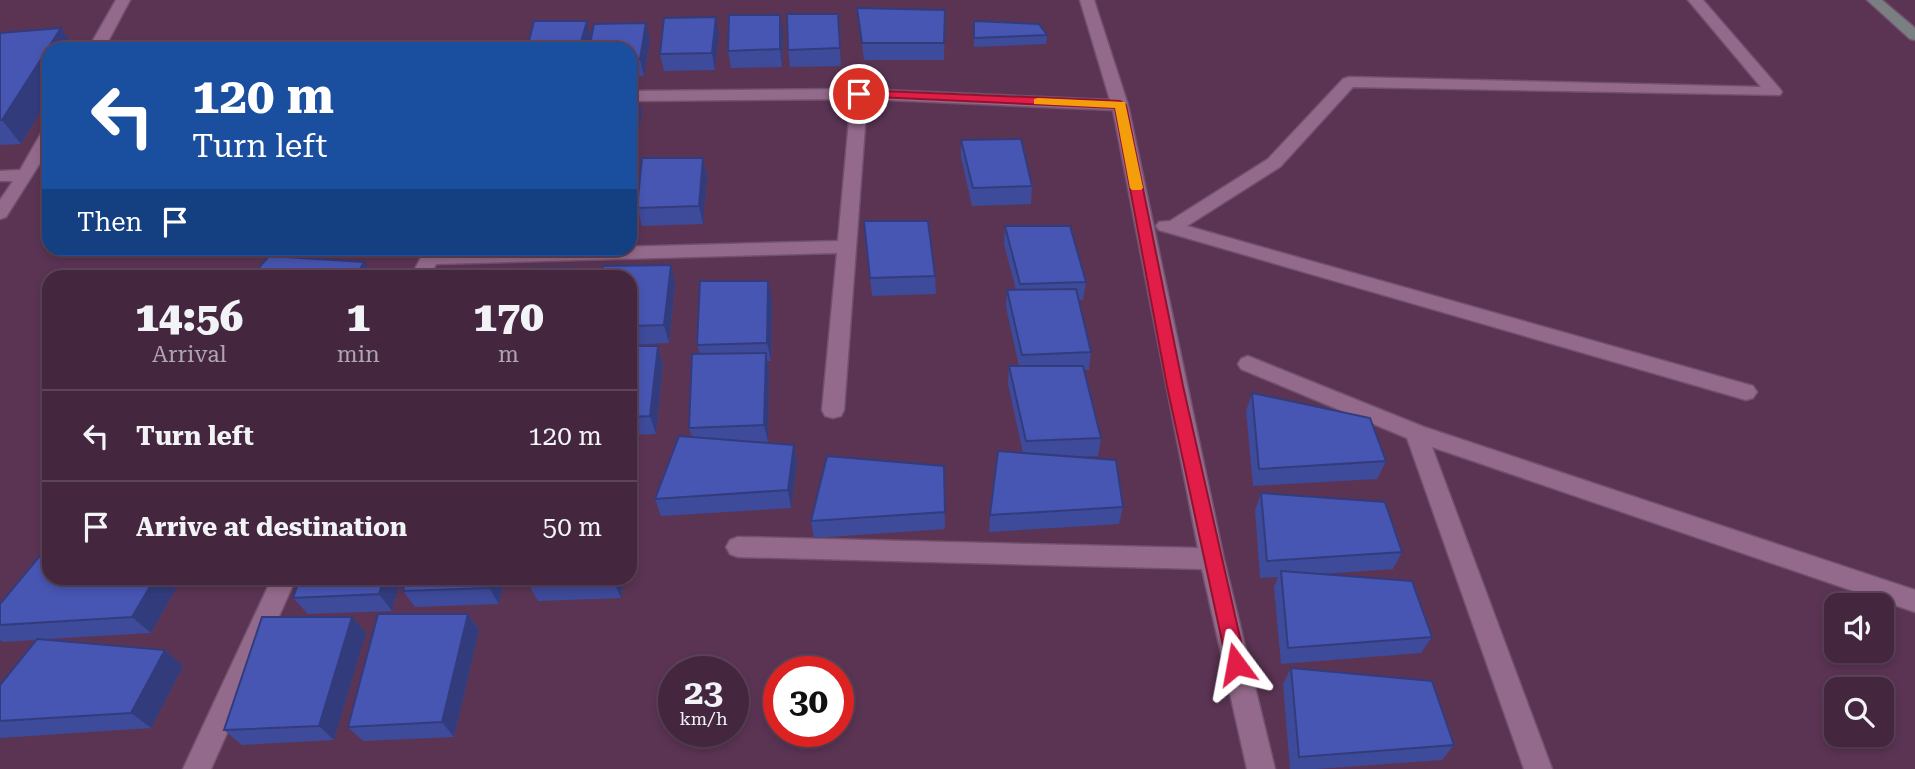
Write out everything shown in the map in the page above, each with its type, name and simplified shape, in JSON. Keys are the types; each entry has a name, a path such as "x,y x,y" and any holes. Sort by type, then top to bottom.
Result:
{"main road":[{"path":"1874,0 1915,36"}],"street":[{"path":"100,42 122,0"},
{"path":"1087,0 1120,105 1212,559 1261,769"},
{"path":"1172,228 1274,163 1349,82 1774,92 1695,0"},
{"path":"637,96 859,94 1120,105"},
{"path":"833,410 859,94"},
{"path":"0,213 42,146"},
{"path":"0,176 26,175"},
{"path":"1143,220 1746,392"},
{"path":"637,253 847,247"},
{"path":"424,270 430,258 506,256"},
{"path":"1248,364 1416,433 1915,601"},
{"path":"1416,433 1538,769"},
{"path":"738,547 1212,559"},
{"path":"197,769 281,585"}],"building":[{"path":"857,8 945,10 944,43 862,43"},
{"path":"787,14 838,14 840,48 788,50"},
{"path":"729,15 780,15 780,49 728,51"},
{"path":"716,17 712,53 660,54 664,18"},
{"path":"534,21 587,21 581,42 529,42"},
{"path":"974,21 1039,24 1047,35 974,38"},
{"path":"646,23 640,59 637,59 637,42 590,42 594,24"},
{"path":"61,28 52,42 42,42 42,58 2,120 0,120 0,33"},
{"path":"1021,139 1032,186 973,188 961,140"},
{"path":"642,158 703,158 699,206 637,208"},
{"path":"864,221 928,221 935,276 870,278"},
{"path":"1005,226 1070,226 1086,282 1020,284"},
{"path":"269,256 364,262 359,270 257,270"},
{"path":"671,265 664,325 637,326 637,270 603,270 603,266"},
{"path":"573,268 572,270 505,269"},
{"path":"700,281 768,281 767,343 697,345"},
{"path":"1076,289 1091,352 1022,355 1007,290"},
{"path":"637,346 658,346 650,416 637,417"},
{"path":"766,353 764,425 689,428 692,354"},
{"path":"1009,366 1083,366 1101,438 1026,441"},
{"path":"1252,393 1370,418 1386,461 1259,469"},
{"path":"679,436 794,445 788,490 655,499"},
{"path":"998,451 1116,460 1123,507 990,515"},
{"path":"827,456 944,466 945,512 811,521"},
{"path":"1261,493 1385,502 1402,552 1267,561"},
{"path":"42,553 42,585 151,585 132,617 0,625 0,604"},
{"path":"1281,571 1412,581 1432,637 1288,648"},
{"path":"298,585 382,585 379,594 293,598"},
{"path":"404,585 490,585 489,588 403,591"},
{"path":"378,614 468,614 442,722 348,727"},
{"path":"262,617 352,617 319,726 224,730"},
{"path":"37,639 165,650 131,713 0,721 0,685"},
{"path":"1291,668 1432,681 1454,745 1299,757"}],"slow traffic":[{"path":"1038,101 1120,105 1137,188"}],"route":[{"path":"859,94 1120,105 1175,386 1236,664"}]}
